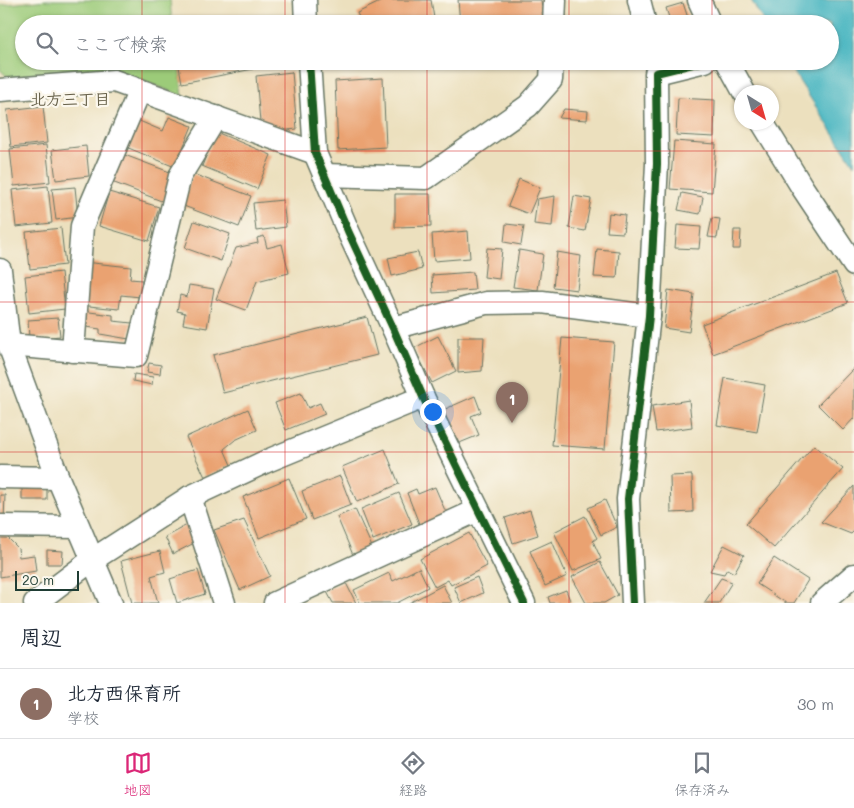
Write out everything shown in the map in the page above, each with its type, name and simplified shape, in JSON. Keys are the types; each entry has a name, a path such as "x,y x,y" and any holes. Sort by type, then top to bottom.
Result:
{"street":[{"path":"305,0 306,15"},
{"path":"554,15 555,0"},
{"path":"639,0 643,15"},
{"path":"699,0 706,15"},
{"path":"310,70 315,153 423,397 524,603"},
{"path":"324,175 426,178 528,106 551,80 552,70"},
{"path":"633,603 628,500 649,316 657,164 655,70"},
{"path":"732,70 740,85"},
{"path":"0,90 114,81 315,153"},
{"path":"73,351 82,226 140,90"},
{"path":"9,345 136,356 180,176 216,117"},
{"path":"767,130 854,265"},
{"path":"0,270 9,345 58,478 111,603"},
{"path":"394,328 486,302 542,302 649,316"},
{"path":"35,603 92,560 190,497 267,461 423,397"},
{"path":"0,477 58,478"},
{"path":"190,497 224,603"},
{"path":"275,603 478,510"},
{"path":"0,526 78,527"},
{"path":"836,599 854,576"}],"green space":[{"path":"47,0 170,0 171,15 15,15 15,70 89,70 9,78 0,70 0,5"},
{"path":"114,70 179,70 183,96"}],"water":[{"path":"751,0 854,0 854,165 792,70 839,70 839,15 760,15"}],"building":[{"path":"384,0 431,0 434,15 358,15 357,13"},
{"path":"458,0 541,0 542,15 459,15"},
{"path":"683,3 687,15 668,15 666,8"},
{"path":"180,70 248,70 182,83"},
{"path":"292,72 297,129 261,133 256,76"},
{"path":"383,78 386,147 338,150 335,81"},
{"path":"678,98 715,100 714,137 676,135"},
{"path":"43,106 47,143 11,147 7,110"},
{"path":"564,109 588,111 587,120 559,118"},
{"path":"169,117 192,126 175,167 126,147 137,120 163,131"},
{"path":"216,132 271,155 257,189 202,166"},
{"path":"674,141 716,144 712,192 670,189"},
{"path":"46,145 50,182 14,186 10,149"},
{"path":"86,146 89,176 56,180 52,150"},
{"path":"122,154 175,174 164,202 112,182"},
{"path":"193,174 251,196 239,227 181,205"},
{"path":"519,179 540,188 529,214 508,206"},
{"path":"48,186 52,223 16,227 12,190"},
{"path":"75,187 78,217 56,220 52,189"},
{"path":"109,192 159,207 149,241 99,226"},
{"path":"682,193 703,197 700,214 678,210"},
{"path":"395,194 430,194 431,226 395,227"},
{"path":"555,196 552,226 534,224 537,199"},
{"path":"574,196 591,199 585,231 569,228"},
{"path":"283,200 286,227 256,231 253,203"},
{"path":"609,213 625,215 623,233 607,232"},
{"path":"712,218 720,219 717,238 708,237"},
{"path":"194,221 230,234 221,261 185,248"},
{"path":"506,224 524,226 521,245 504,242"},
{"path":"677,225 701,227 699,249 675,248"},
{"path":"61,228 65,265 30,269 26,232"},
{"path":"734,230 741,230 740,249 733,249"},
{"path":"468,231 470,258 434,261 432,234"},
{"path":"264,236 267,248 282,244 289,273 257,281 246,310 216,299 236,248 258,243 257,238"},
{"path":"487,248 502,249 499,279 484,277"},
{"path":"597,249 619,251 617,278 594,277"},
{"path":"519,250 543,254 538,290 513,287"},
{"path":"418,252 422,269 392,276 388,258"},
{"path":"557,252 581,256 577,290 553,287"},
{"path":"83,262 131,267 130,279 142,280 140,297 121,295 119,309 79,305"},
{"path":"61,272 65,309 29,313 25,276"},
{"path":"473,272 475,290 433,293 432,275"},
{"path":"836,273 848,303 713,354 702,324"},
{"path":"189,285 214,289 207,328 183,324 185,313 177,311 180,295 187,297"},
{"path":"668,290 694,294 689,332 664,328"},
{"path":"82,311 113,315 113,321 132,323 129,339 100,334 100,329 80,326"},
{"path":"367,317 377,355 223,393 213,355"},
{"path":"58,318 60,336 29,339 28,320"},
{"path":"438,336 456,371 432,383 414,348"},
{"path":"458,337 484,337 482,371 458,373"},
{"path":"562,338 614,342 605,449 552,445"},
{"path":"149,363 161,365 160,374 147,372"},
{"path":"854,368 854,418 843,430 818,405"},
{"path":"134,374 153,377 152,385 133,381"},
{"path":"725,378 765,385 757,432 717,425"},
{"path":"301,393 308,408 320,403 325,414 286,430 275,403"},
{"path":"475,396 481,412 471,416 479,435 457,444 443,410"},
{"path":"689,400 692,427 656,432 652,406"},
{"path":"248,409 257,430 235,440 224,449 231,465 205,477 186,437"},
{"path":"814,445 843,469 774,548 746,524"},
{"path":"385,449 399,484 357,502 342,467"},
{"path":"692,475 693,512 671,513 670,476"},
{"path":"340,476 351,505 312,520 302,491"},
{"path":"289,478 306,519 259,538 243,497"},
{"path":"47,484 47,500 22,500 22,485"},
{"path":"854,486 854,531 851,534 821,522"},
{"path":"435,487 447,515 420,526 407,493 416,489 418,494"},
{"path":"399,493 412,524 373,540 361,509"},
{"path":"0,495 5,495 4,521 0,521"},
{"path":"605,500 617,527 601,535 588,508"},
{"path":"355,509 372,547 353,555 337,517"},
{"path":"530,510 538,535 513,543 505,518"},
{"path":"585,516 597,538 593,541 601,559 573,571 554,532"},
{"path":"244,520 270,576 240,590 214,530"},
{"path":"187,525 196,542 173,554 165,537"},
{"path":"469,533 487,566 451,585 448,580 435,587 420,559"},
{"path":"0,534 5,535 18,548 19,557 34,555 36,571 0,577"},
{"path":"552,541 567,576 545,586 530,551"},
{"path":"724,545 744,555 734,573 727,569 724,574 710,571"},
{"path":"47,550 63,551 62,564 47,564"},
{"path":"160,551 165,572 151,576 158,603 132,603 121,561"},
{"path":"774,558 808,580 794,603 786,603 757,584"},
{"path":"600,562 618,595 604,603 586,603 572,577"},
{"path":"419,568 428,587 397,603 360,603 354,590 389,573 393,581"},
{"path":"198,570 205,594 177,603 170,579"},
{"path":"477,577 483,593 461,603 454,587"},
{"path":"721,578 732,582 719,603 704,603"},
{"path":"345,581 356,603 333,603 326,590"},
{"path":"443,585 452,603 409,603"},
{"path":"566,590 571,603 550,603 548,597"}],"cycle path":[{"path":"310,70 315,153 423,397 524,603"},
{"path":"633,603 628,499 649,316 657,164 656,73 668,70"}],"place":[{"name":"北方西保育所","path":"512,423"}],"district":[{"name":"北方三丁目","path":"70,98"}]}
